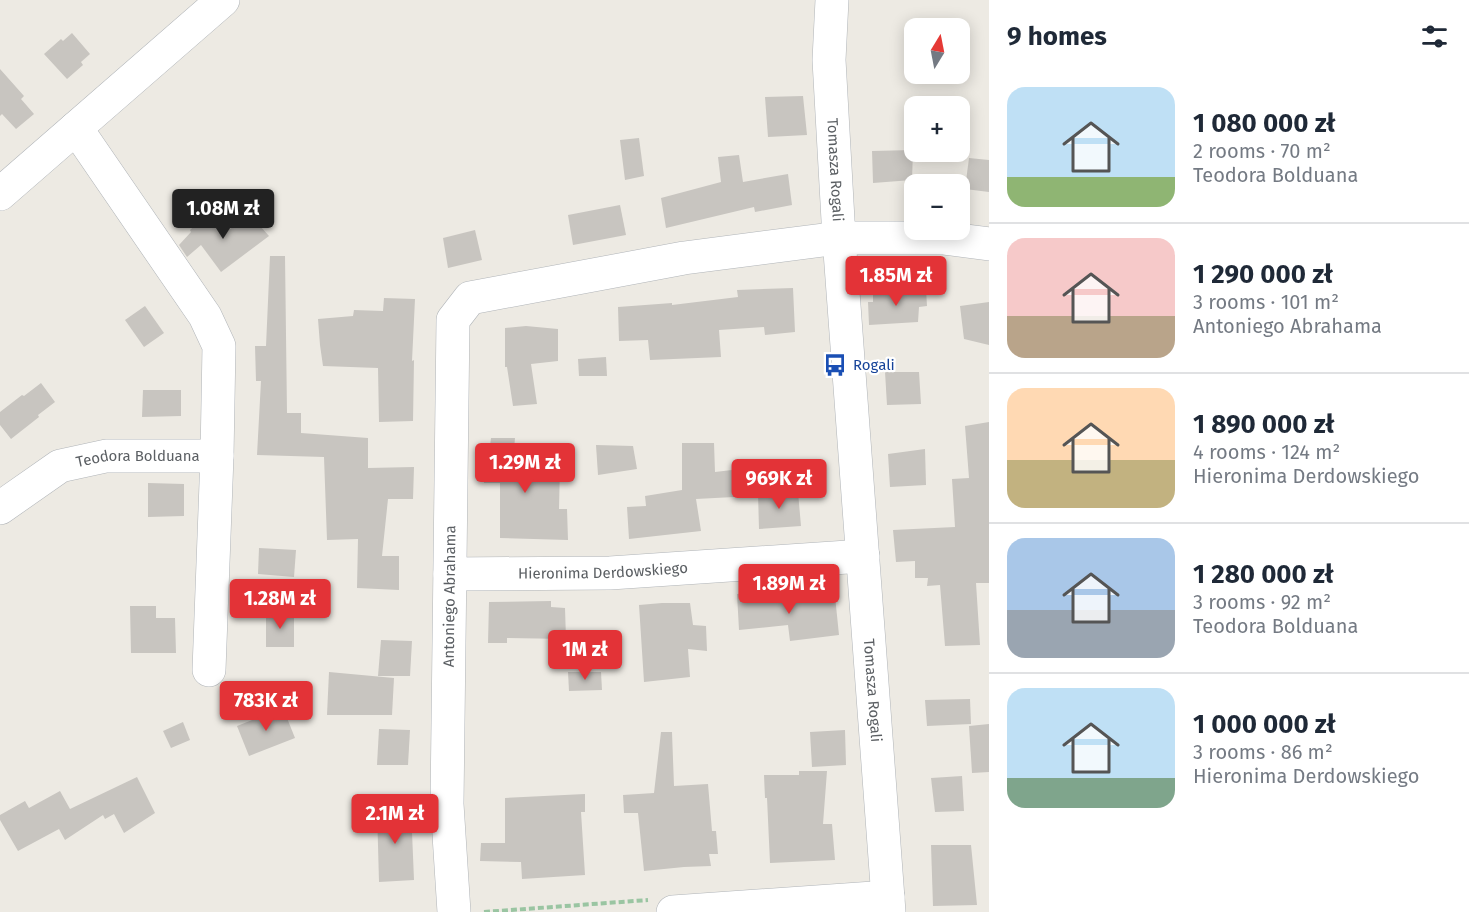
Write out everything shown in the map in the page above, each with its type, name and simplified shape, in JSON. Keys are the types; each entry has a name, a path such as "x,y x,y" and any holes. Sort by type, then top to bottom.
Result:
{"street":[{"path":"0,194 223,0"},
{"name":"Tomasza Rogali","path":"832,0 829,60 839,238 888,905"},
{"name":"Teodora Bolduana","path":"76,128 205,316 219,346 209,670"},
{"name":"Antoniego Abrahama","path":"454,912 447,804 453,320 470,298 684,258 839,238 943,238 989,244"},
{"name":"Teodora Bolduana","path":"0,508 60,466 106,456 217,456"},
{"name":"Hieronima Derdowskiego","path":"450,574 610,573 863,556"},
{"path":"673,912 888,905"}],"building":[{"path":"72,33 90,54 81,62 83,65 67,79 44,54 61,39 63,41"},
{"path":"0,69 24,96 21,99 34,114 16,129 2,114 0,116"},
{"path":"803,96 807,135 768,137 765,97"},
{"path":"639,138 644,176 625,180 620,140"},
{"path":"904,150 904,162 913,162 912,174 904,174 904,181 873,183 872,151"},
{"path":"739,155 743,182 788,174 792,205 755,212 754,207 666,228 661,198 721,182 718,157"},
{"path":"970,158 989,160 989,192 970,190 970,174 967,174"},
{"path":"620,205 626,235 573,245 568,215"},
{"path":"212,210 226,231 252,217 269,236 221,272 201,245 187,257 179,245 191,232 190,230"},
{"path":"475,230 482,260 448,268 443,238"},
{"path":"270,256 285,256 287,413 301,413 301,433 368,438 368,468 414,467 413,499 388,499 382,556 399,556 399,590 357,588 358,539 327,540 324,457 257,455 261,381 256,381 255,346 266,346"},
{"path":"793,288 795,332 765,335 764,327 719,330 721,357 650,360 648,340 619,341 618,307 672,303 672,305 738,297 737,290"},
{"path":"926,289 927,306 919,307 918,322 869,325 868,302 873,302 873,292"},
{"path":"384,298 415,299 412,361 414,360 413,421 379,422 378,368 323,366 318,319 353,316 354,310 383,311"},
{"path":"989,302 989,345 964,339 960,306"},
{"path":"145,306 164,333 144,347 125,320"},
{"path":"526,326 558,329 558,361 531,364 537,404 513,406 507,367 505,367 505,328"},
{"path":"606,357 607,376 579,376 578,359"},
{"path":"885,372 919,372 921,404 887,405"},
{"path":"41,383 55,402 11,439 0,425 0,412"},
{"path":"143,390 181,390 181,416 142,417"},
{"path":"989,422 989,583 976,583 980,645 945,646 940,585 927,586 928,578 915,578 915,561 896,562 893,530 955,527 952,479 969,478 965,426"},
{"path":"491,438 515,438 513,461 560,465 559,509 567,509 568,540 500,538 500,483 484,483 480,446 490,446"},
{"path":"682,443 714,443 715,472 732,470 734,497 696,499 701,531 629,539 627,507 646,506 645,496 682,490"},
{"path":"596,445 633,446 637,469 598,475"},
{"path":"925,449 926,485 890,487 888,454"},
{"path":"148,483 184,484 184,516 148,517"},
{"path":"798,492 801,526 759,529 758,493"},
{"path":"259,548 296,550 294,577 258,574"},
{"path":"774,590 775,602 810,601 810,597 835,596 839,635 790,641 788,625 739,630 737,594"},
{"path":"551,601 551,607 565,608 566,639 507,638 507,643 488,643 489,602"},
{"path":"690,603 693,625 706,626 707,651 688,649 690,677 644,682 639,605"},
{"path":"130,606 156,606 156,618 175,618 176,653 131,653"},
{"path":"266,613 294,613 294,647 266,647"},
{"path":"381,640 412,641 410,676 378,676"},
{"path":"329,672 394,678 392,715 327,715"},
{"path":"568,672 601,672 602,690 569,691"},
{"path":"970,699 971,724 927,726 925,700"},
{"path":"283,708 295,738 249,756 237,726"},
{"path":"183,722 190,740 171,748 163,731"},
{"path":"989,724 989,772 972,773 969,726"},
{"path":"379,729 410,730 408,765 377,765"},
{"path":"845,730 846,765 812,767 810,732"},
{"path":"661,732 672,732 674,786 708,784 712,831 716,831 718,854 709,854 711,866 644,871 638,813 624,813 623,795 654,793"},
{"path":"799,771 827,771 823,824 832,824 835,860 770,863 764,775 799,775"},
{"path":"962,776 964,811 935,812 931,778"},
{"path":"137,777 155,813 124,833 114,814 105,819 103,815 65,840 59,829 18,851 0,820 0,815 25,801 29,808 60,791 70,809"},
{"path":"585,794 585,812 581,812 585,875 522,879 521,862 480,861 481,843 505,843 505,798"},
{"path":"411,808 414,880 379,882 377,809"},
{"path":"931,845 971,845 977,905 933,906"}],"place":[{"name":"Rogali","path":"835,365"}]}
